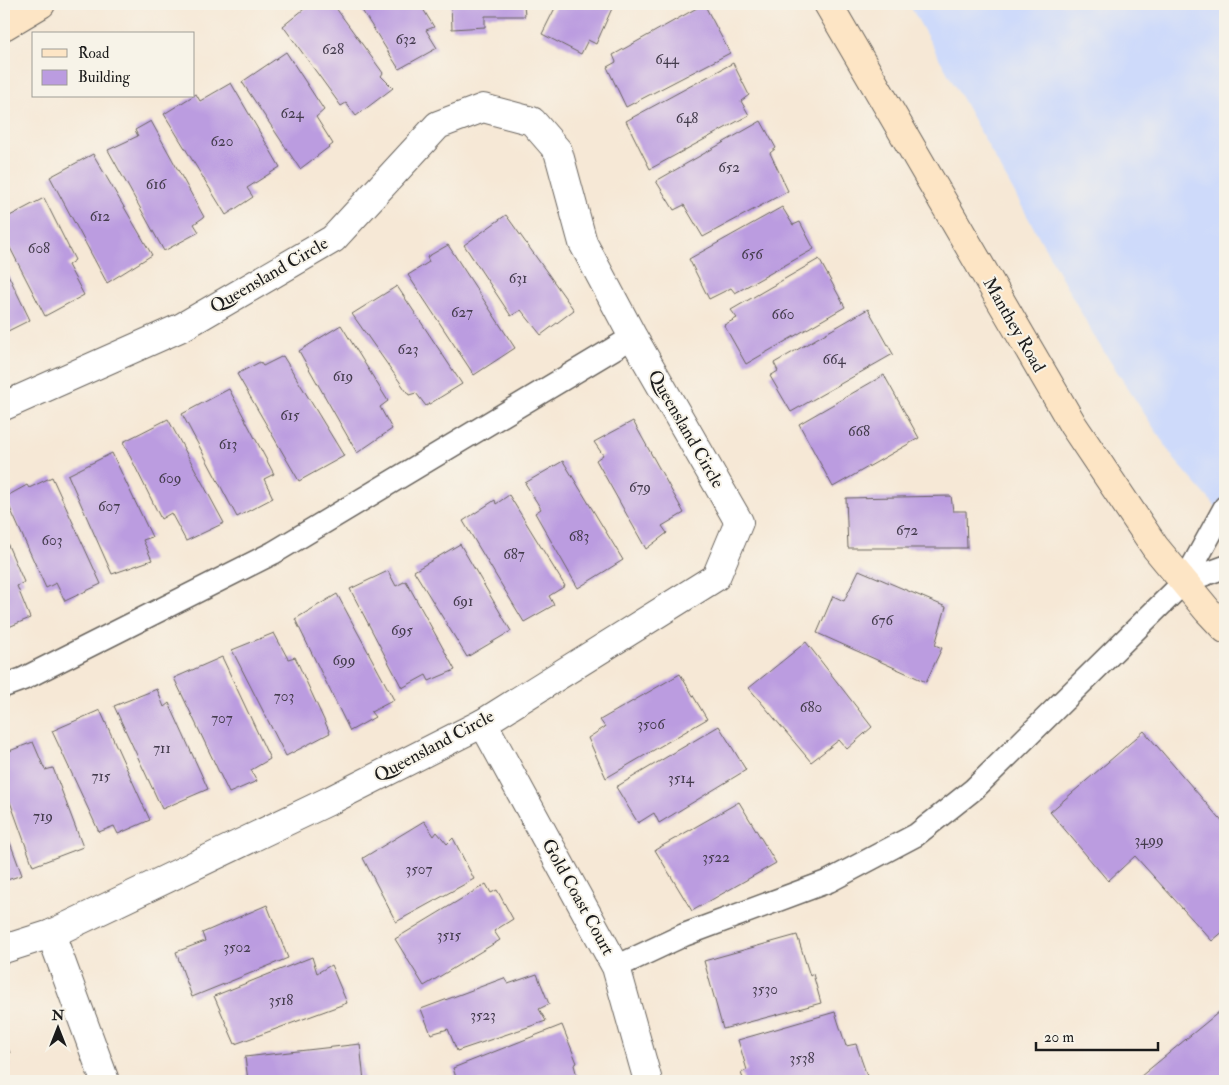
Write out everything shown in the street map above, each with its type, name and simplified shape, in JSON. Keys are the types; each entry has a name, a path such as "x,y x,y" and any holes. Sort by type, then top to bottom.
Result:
{"street":[{"path":"4,26 41,4"},
{"name":"Manthey Road","path":"828,4 1073,425 1155,547 1208,612 1225,629"},
{"name":"Queensland Circle","path":"4,406 182,326 333,238 438,125 483,108 532,121 558,151 583,243 633,337 739,522 716,577 483,723 331,800 51,934 4,949"},
{"name":"Gold Coast Court","path":"483,723 616,967 648,1081"},
{"path":"51,934 105,1081"}],"lane":[{"path":"4,686 23,679 273,553 633,337"},
{"path":"616,967 684,935 829,881 916,835 974,789 1184,582 1225,506"},
{"path":"1184,582 1225,567"}],"shaded area":[{"path":"909,4 1225,4 1225,517 1174,459 1097,341"}],"building":[{"path":"316,4 333,4 383,73 381,76 393,88 356,116 346,103 341,106 283,26 309,5 311,7"},
{"path":"358,4 420,4 434,27 426,30 437,48 399,69"},
{"path":"451,4 524,4 525,16 485,16 485,27 452,29"},
{"path":"557,4 614,4 596,44 588,40 581,54 542,34"},
{"path":"704,4 730,53 626,107 607,67 616,62 613,55"},
{"path":"286,52 324,110 316,117 333,144 300,169 242,82"},
{"path":"733,63 749,95 741,101 749,115 650,169 626,121"},
{"path":"231,83 280,167 247,188 253,197 226,215 164,114 190,98 195,98 196,94 200,101"},
{"path":"151,121 204,217 194,224 199,232 164,251 108,150 138,136 135,130"},
{"path":"761,121 776,148 770,153 788,191 703,237 684,205 674,210 656,181"},
{"path":"93,154 152,255 107,283 50,177"},
{"path":"44,198 75,260 68,265 84,295 45,316 4,236 4,219"},
{"path":"782,207 793,225 800,222 814,249 735,293 731,288 709,299 689,259"},
{"path":"506,215 574,310 541,335 521,310 511,316 464,245"},
{"path":"448,245 515,348 474,375 408,275 429,262 427,257"},
{"path":"819,259 845,307 746,364 724,325 737,318 731,310"},
{"path":"4,266 30,320 4,333"},
{"path":"397,286 462,384 426,406 416,393 409,395 352,314"},
{"path":"868,309 893,354 791,412 770,376 778,371 774,363"},
{"path":"341,325 388,401 380,407 392,429 357,453 299,351"},
{"path":"283,356 344,456 299,481 237,374 260,362 263,366"},
{"path":"884,375 919,438 833,487 799,424"},
{"path":"229,389 274,474 264,479 273,498 237,517 182,414"},
{"path":"168,419 224,523 186,541 171,513 161,519 123,442"},
{"path":"633,421 684,513 662,526 667,533 646,549 596,460 603,455 594,442"},
{"path":"112,453 152,537 143,540 152,560 112,574 68,475"},
{"path":"563,461 623,560 578,588 535,513 541,509 525,483"},
{"path":"52,477 101,584 65,601 56,583 46,588 5,497 27,485 29,488"},
{"path":"509,495 565,586 549,596 554,605 524,622 463,521 495,500 496,504"},
{"path":"951,496 953,511 966,511 967,548 848,548 846,498"},
{"path":"4,536 24,582 17,586 30,618 4,629"},
{"path":"460,544 511,631 467,657 414,571"},
{"path":"859,570 946,607 935,645 942,648 926,682 817,633 833,596 844,601"},
{"path":"388,571 396,586 406,581 455,670 429,681 426,675 402,688 350,589"},
{"path":"337,594 394,700 371,712 375,717 350,731 295,619"},
{"path":"274,633 288,659 295,657 330,733 286,756 232,650"},
{"path":"806,642 872,727 847,749 839,740 811,762 749,688"},
{"path":"222,657 270,759 251,770 257,781 229,793 174,678"},
{"path":"680,674 707,719 606,778 588,738 605,727 600,720"},
{"path":"157,689 164,707 169,703 208,789 162,809 114,706"},
{"path":"100,710 150,820 118,834 114,826 99,832 52,731"},
{"path":"719,726 746,770 659,823 654,813 638,823 616,787"},
{"path":"1144,731 1225,825 1225,930 1212,941 1135,856 1108,881 1050,812"},
{"path":"33,742 45,770 53,768 83,847 33,866 4,785 4,753"},
{"path":"739,802 776,863 692,911 655,850"},
{"path":"424,821 434,836 437,832 447,844 453,838 474,879 396,922 363,858"},
{"path":"4,826 22,875 4,881"},
{"path":"486,884 491,893 497,890 513,919 494,931 500,940 424,986 395,939"},
{"path":"267,905 288,958 192,997 176,952 205,941 202,933"},
{"path":"797,935 810,976 813,974 821,1003 723,1029 704,961"},
{"path":"312,957 317,973 331,965 347,1003 235,1044 214,996"},
{"path":"537,974 549,1004 539,1009 546,1021 457,1051 448,1029 431,1034 421,1009 504,978 508,984"},
{"path":"1225,1007 1225,1081 1135,1081"},
{"path":"835,1012 846,1046 856,1044 867,1076 848,1081 744,1081 741,1073 747,1070 738,1040"},
{"path":"562,1025 577,1063 574,1065 577,1076 561,1081 457,1081 453,1068"},
{"path":"4,1039 10,1053 6,1054 10,1066 4,1069"},
{"path":"360,1044 364,1081 248,1081 245,1057"}]}
